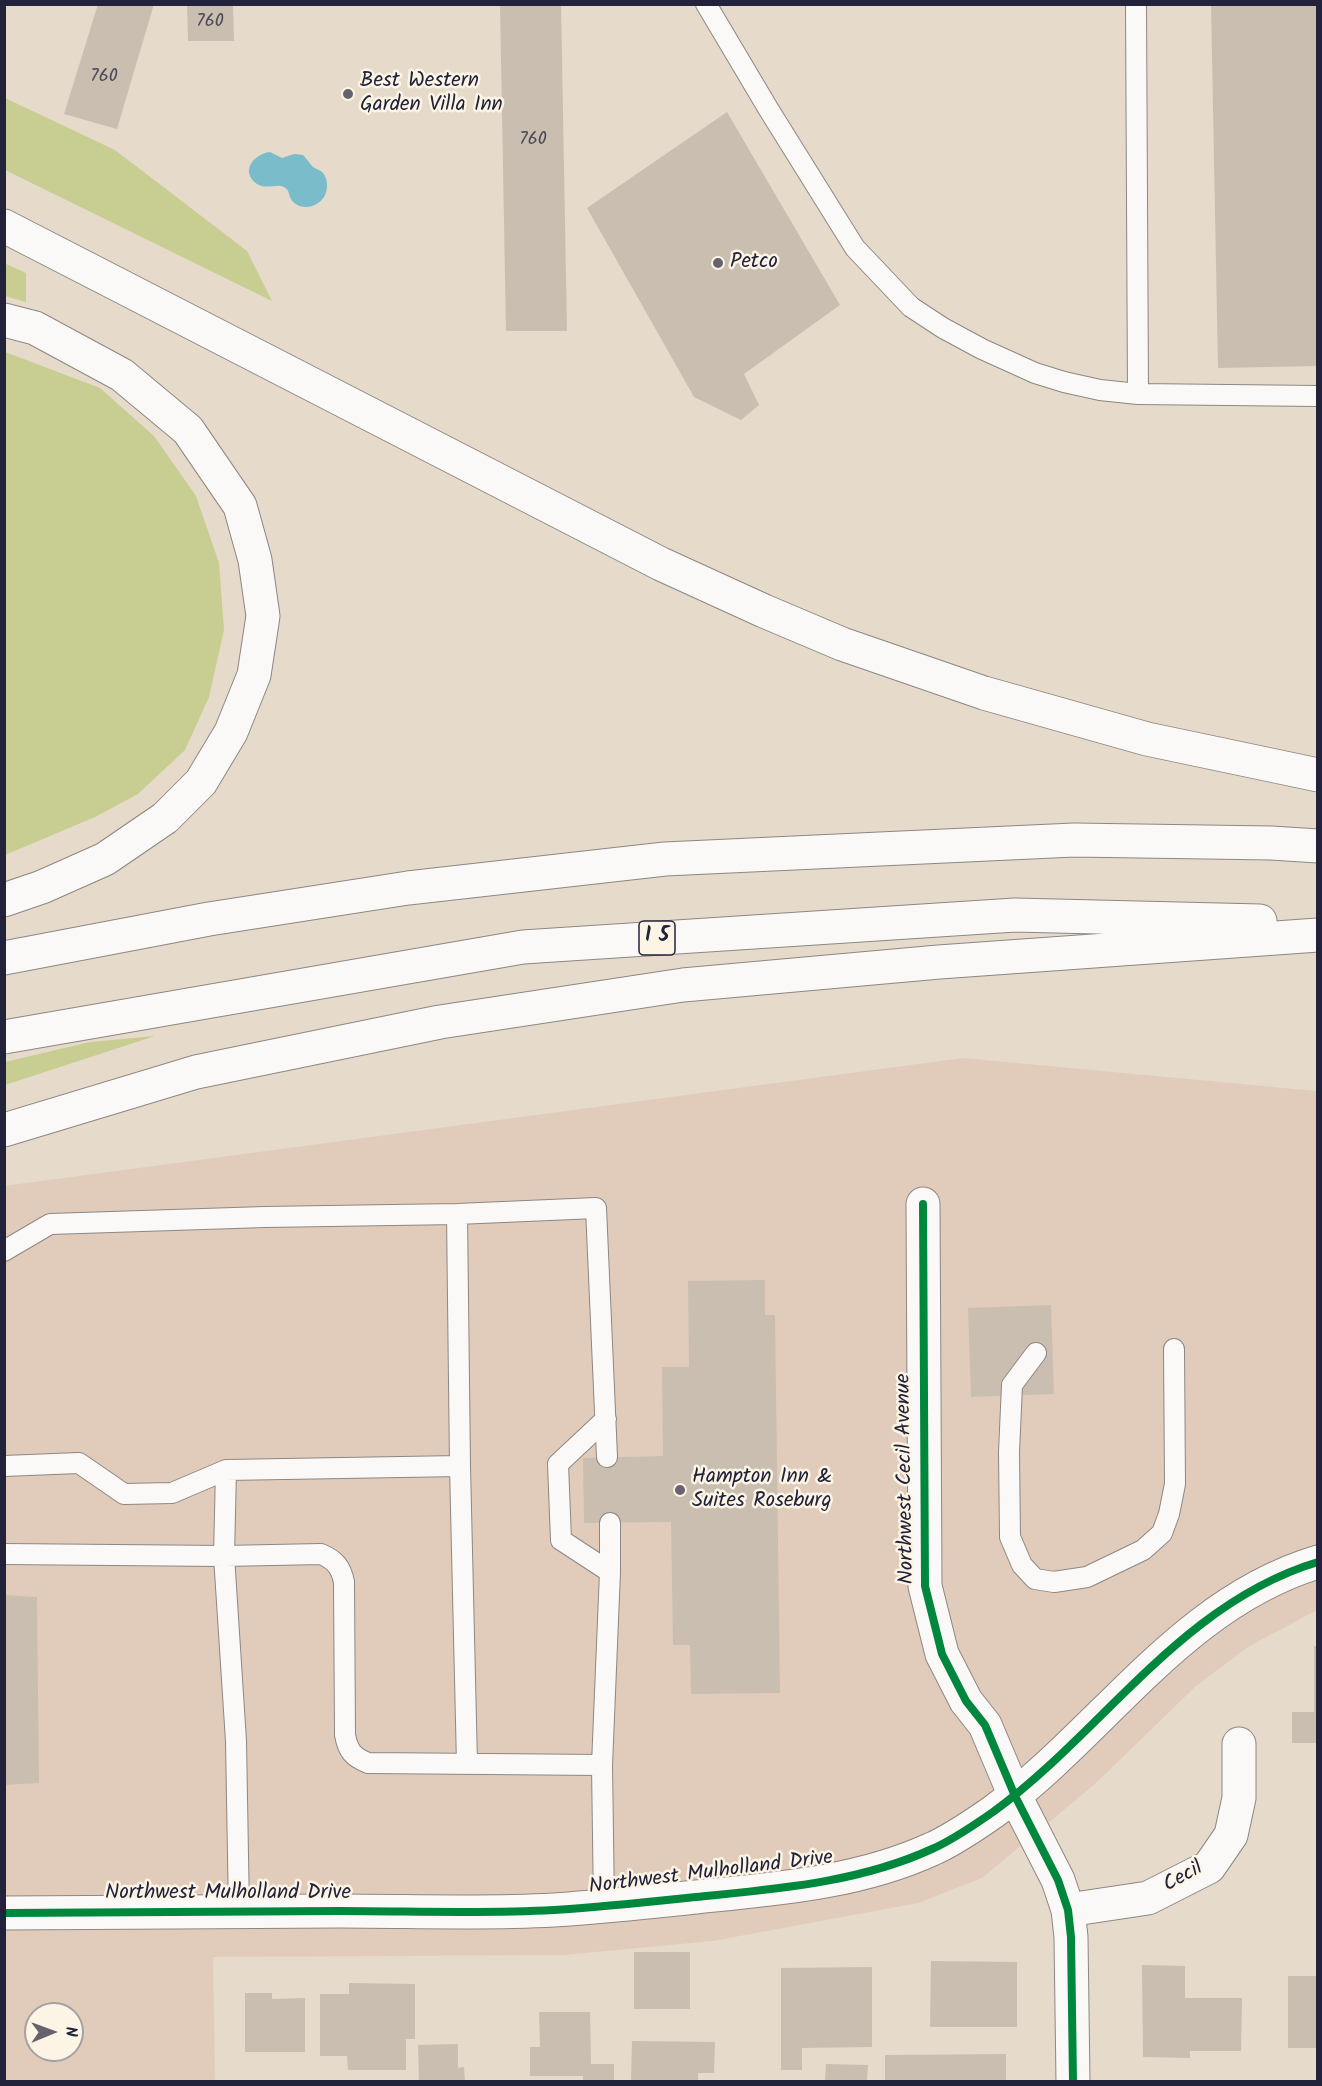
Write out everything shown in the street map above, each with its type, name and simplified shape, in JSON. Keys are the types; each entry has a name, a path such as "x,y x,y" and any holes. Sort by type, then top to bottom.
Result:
{"main road":[{"path":"4,226 662,564 842,644 984,693 1147,739 1317,775"},
{"path":"4,320 35,328 122,375 188,429 240,506 255,560 263,616 254,675 231,732 201,782 165,818 105,859 42,887 4,900"},
{"path":"4,958 209,919 408,888 665,859 816,850 1074,840 1271,843 1317,846"},
{"name":"I 5","path":"4,1037 523,947 1015,915 1317,922"},
{"path":"4,1130 196,1072 440,1022 683,985 939,962 1317,935"},
{"name":"Northwest Cecil Avenue","path":"923,1204 925,1586 942,1653 966,1701 985,1725 1015,1796 1058,1880 1068,1910 1071,1937 1073,2082"},
{"name":"Northwest Mulholland Drive","path":"4,1913 551,1910 820,1883 878,1869 933,1849 976,1824 1015,1796 1158,1660 1199,1625 1246,1592 1294,1569 1317,1562"},
{"name":"Cecil","path":"1068,1910 1148,1898 1209,1867 1232,1835 1239,1798 1239,1744"}],"lane":[{"path":"706,4 855,248 911,307 943,328 1035,373 1100,390 1138,394 1317,396"},
{"path":"1136,4 1138,394"},
{"path":"4,1251 50,1224 457,1214 597,1208 607,1457"},
{"path":"457,1214 467,1764"},
{"path":"1036,1353 1012,1385 1009,1452 1010,1537 1022,1565 1035,1579 1054,1582 1087,1577 1143,1550 1162,1533 1175,1484 1174,1349"},
{"path":"606,1419 558,1464 561,1540 610,1572"},
{"path":"4,1466 79,1463 124,1494 172,1493 226,1470 460,1466"},
{"path":"226,1470 224,1556 236,1741 238,1912"},
{"path":"604,1906 602,1765 610,1522"},
{"path":"4,1554 224,1556 321,1554 333,1559 342,1570 345,1735 347,1749 356,1759 368,1763 602,1765"}],"shaded area":[{"path":"963,1058 1317,1091 1317,1610 1248,1647 1196,1686 1096,1783 982,1878 918,1903 713,1941 564,1955 213,1957 215,2081 5,2081 4,1186"}],"green space":[{"path":"5,98 115,150 247,251 272,301 5,170"},
{"path":"4,263 26,273 26,302 5,296"},
{"path":"5,352 100,388 154,436 196,496 219,563 224,630 209,697 185,750 138,794 95,817 5,855"},
{"path":"155,1036 5,1085 5,1062 90,1042"}],"water":[{"path":"270,152 282,158 294,154 303,155 312,166 322,172 327,184 326,193 322,199 309,207 299,206 291,199 284,187 257,184 249,174 251,164 258,156"}],"building":[{"path":"98,4 154,4 117,129 64,114"},
{"path":"187,4 233,4 234,41 188,41"},
{"path":"500,4 561,4 567,331 506,331"},
{"path":"1211,4 1318,4 1318,366 1218,368"},
{"path":"727,112 840,305 744,374 759,405 741,420 694,397 587,208"},
{"name":"Hampton Inn & Suites Roseburg","path":"765,1280 765,1315 775,1315 780,1693 691,1694 690,1645 673,1645 671,1522 584,1523 583,1458 663,1456 662,1367 689,1367 688,1281"},
{"path":"1051,1305 1054,1394 971,1397 968,1308"},
{"path":"4,1595 37,1597 39,1783 4,1785"},
{"path":"1314,1646 1318,1646 1318,1743 1292,1743 1292,1712 1314,1712"},
{"path":"634,1952 690,1952 690,2009 634,2009"},
{"path":"931,1961 1017,1962 1017,2027 930,2027"},
{"path":"1142,1965 1185,1966 1185,1998 1242,1998 1241,2051 1190,2051 1190,2058 1143,2057"},
{"path":"872,1967 872,2047 802,2048 802,2070 781,2070 781,1968"},
{"path":"1288,1976 1318,1976 1318,2048 1288,2048"},
{"path":"349,1983 415,1984 415,2039 406,2039 406,2070 348,2070 347,2056 320,2056 320,1994 349,1994"},
{"path":"245,1993 272,1993 272,1999 305,1998 305,2052 245,2052"},
{"path":"539,2012 590,2012 591,2064 614,2064 614,2082 583,2082 583,2076 530,2076 530,2047 540,2047"},
{"path":"632,2041 715,2042 714,2073 698,2073 698,2082 631,2082"},
{"path":"458,2044 458,2068 464,2067 465,2082 419,2082 418,2045"},
{"path":"1006,2054 1006,2082 885,2082 885,2055"},
{"path":"826,2064 868,2065 867,2082 825,2082"}],"cycle path":[{"path":"923,1204 925,1586 942,1654 966,1701 985,1725 1015,1796 1058,1880 1068,1910 1071,1937 1073,2082"},
{"path":"4,1913 554,1910 786,1887 875,1870 940,1845 993,1812 1033,1780 1145,1672 1184,1638 1225,1607 1269,1581 1318,1562"}],"place":[{"name":"Best Western Garden Villa Inn","path":"348,94"},
{"name":"Petco","path":"718,263"},
{"name":"Hampton Inn & Suites Roseburg","path":"680,1490"}]}
